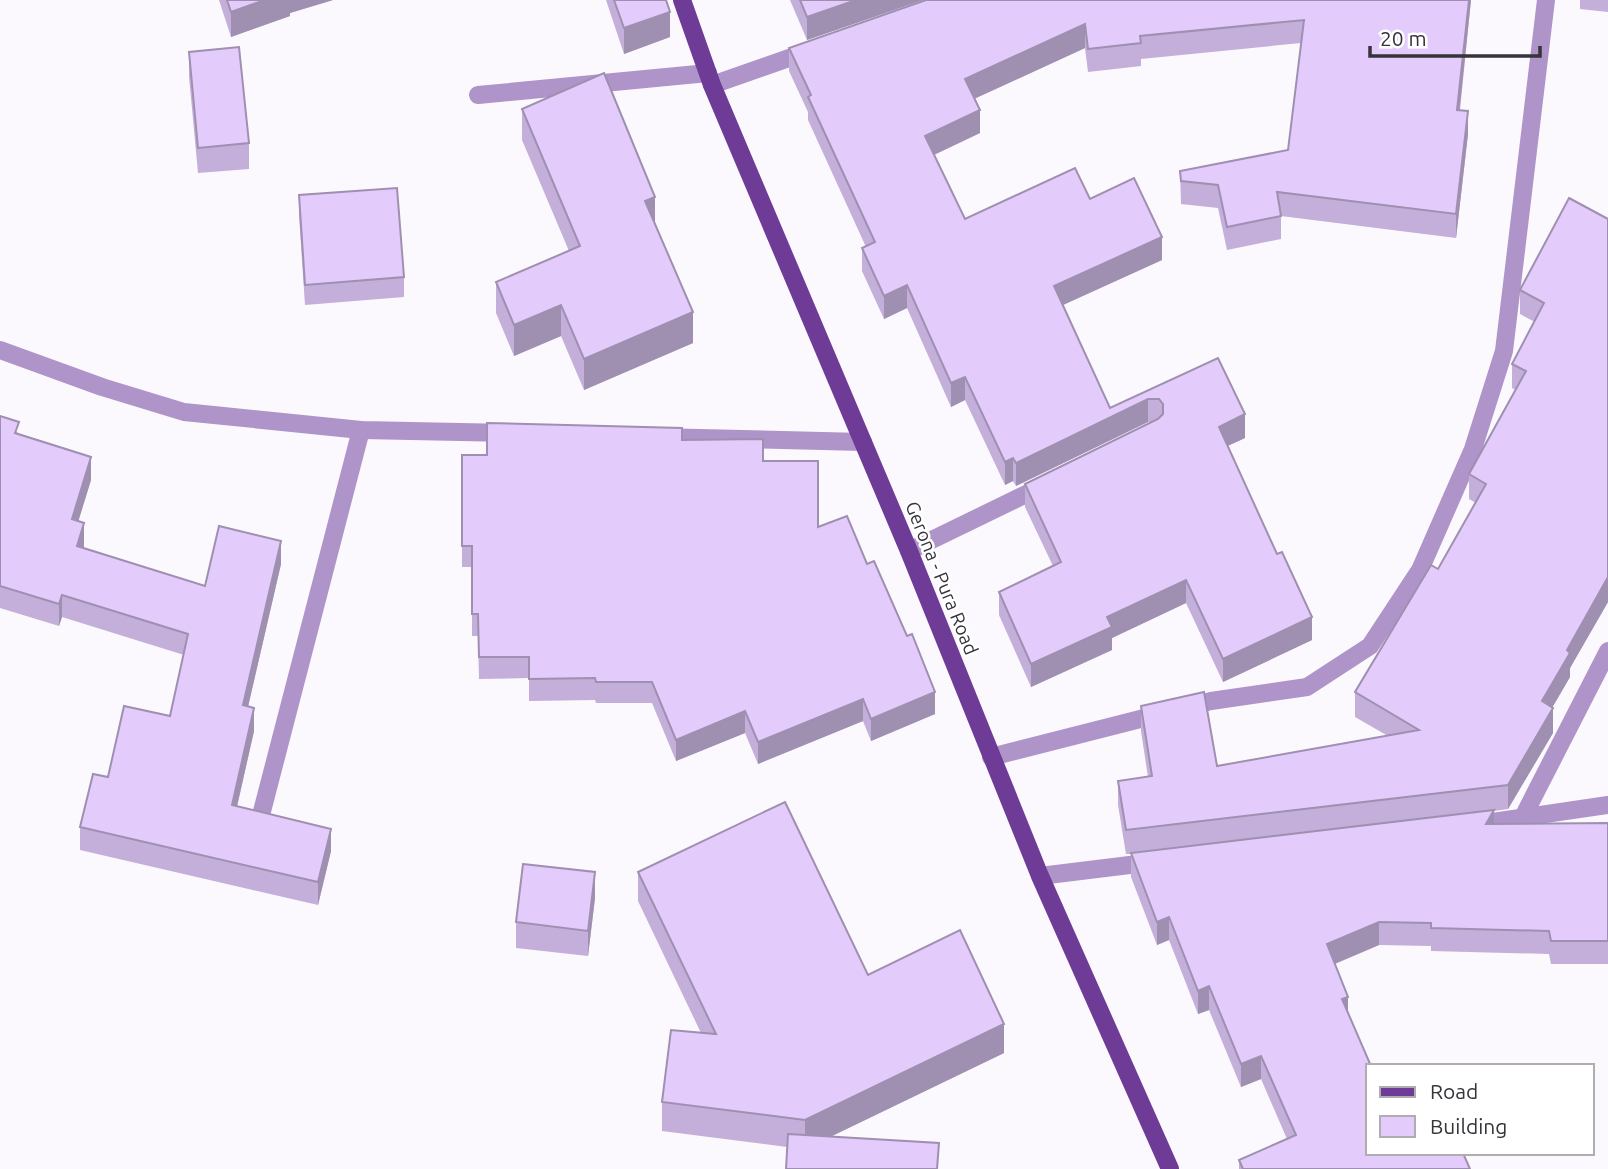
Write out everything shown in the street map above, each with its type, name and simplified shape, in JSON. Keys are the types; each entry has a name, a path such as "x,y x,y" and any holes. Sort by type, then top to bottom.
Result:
{"main road":[{"name":"Gerona - Pura Road","path":"682,0 710,79 909,551 1040,876 1170,1169"}],"street":[{"path":"991,757 1211,701 1307,687 1370,646 1420,570 1473,449 1504,351 1546,0"},
{"path":"478,95 710,79 829,45"},
{"path":"0,350 102,387 184,412 361,430 529,434"},
{"path":"260,819 361,430"},
{"path":"640,436 863,442"},
{"path":"909,551 1056,480"},
{"path":"1522,819 1608,651"},
{"path":"1453,827 1608,805"},
{"path":"1040,876 1178,860"}],"building":[{"path":"227,0 265,0 231,12"},
{"path":"614,0 666,0 670,12 624,28"},
{"path":"800,0 856,0 807,17"},
{"path":"926,0 1469,0 1457,110 1468,111 1456,214 1277,192 1281,216 1227,227 1218,185 1181,181 1180,171 1288,150 1304,20 1140,36 1141,43 1088,49 1085,24 965,79 980,110 925,136 965,219 1075,168 1090,199 1134,178 1162,237 1054,286 1110,408 1218,358 1245,414 1219,427 1277,554 1282,552 1312,617 1223,659 1186,580 1107,617 1112,627 1031,664 999,592 1061,562 1025,484 1158,419 1163,414 1163,404 1159,399 1148,399 1016,463 1013,458 1005,462 965,377 951,383 907,285 884,296 862,248 875,242 808,97 811,95 789,48"},
{"path":"239,47 249,143 198,148 189,52"},
{"path":"604,73 655,197 645,201 693,312 584,359 561,305 514,325 496,282 580,246 522,109"},
{"path":"397,188 404,277 305,285 299,195"},
{"path":"1569,198 1608,219 1608,577 1567,650 1570,653 1542,701 1553,708 1508,785 1126,830 1118,781 1152,776 1141,706 1204,692 1217,766 1419,730 1355,692 1431,565 1438,569 1486,484 1469,474 1526,371 1512,364 1544,303 1520,290"},
{"path":"0,416 19,422 15,433 91,457 72,519 84,523 77,546 205,586 219,526 281,541 243,705 254,708 232,805 331,829 318,882 80,827 93,774 108,777 124,706 170,716 188,634 62,595 59,604 0,586"},
{"path":"487,423 682,428 682,440 763,439 763,461 818,461 818,527 847,516 867,564 874,561 907,636 912,634 935,692 871,719 863,699 758,742 745,711 676,740 652,682 596,682 595,678 529,679 529,657 479,657 478,614 472,614 472,546 462,546 462,455 487,455"},
{"path":"785,802 868,975 960,930 1004,1024 805,1120 662,1102 671,1030 716,1034 638,872"},
{"path":"1494,810 1486,824 1608,823 1608,941 1551,941 1549,931 1431,928 1431,923 1379,922 1327,944 1348,997 1342,999 1370,1064 1366,1064 1366,1155 1464,1155 1470,1169 1243,1169 1239,1160 1296,1135 1261,1056 1241,1064 1209,986 1198,991 1169,917 1157,922 1131,853"},
{"path":"523,864 595,872 588,931 516,922"},
{"path":"788,1134 939,1143 937,1169 786,1169"}]}
